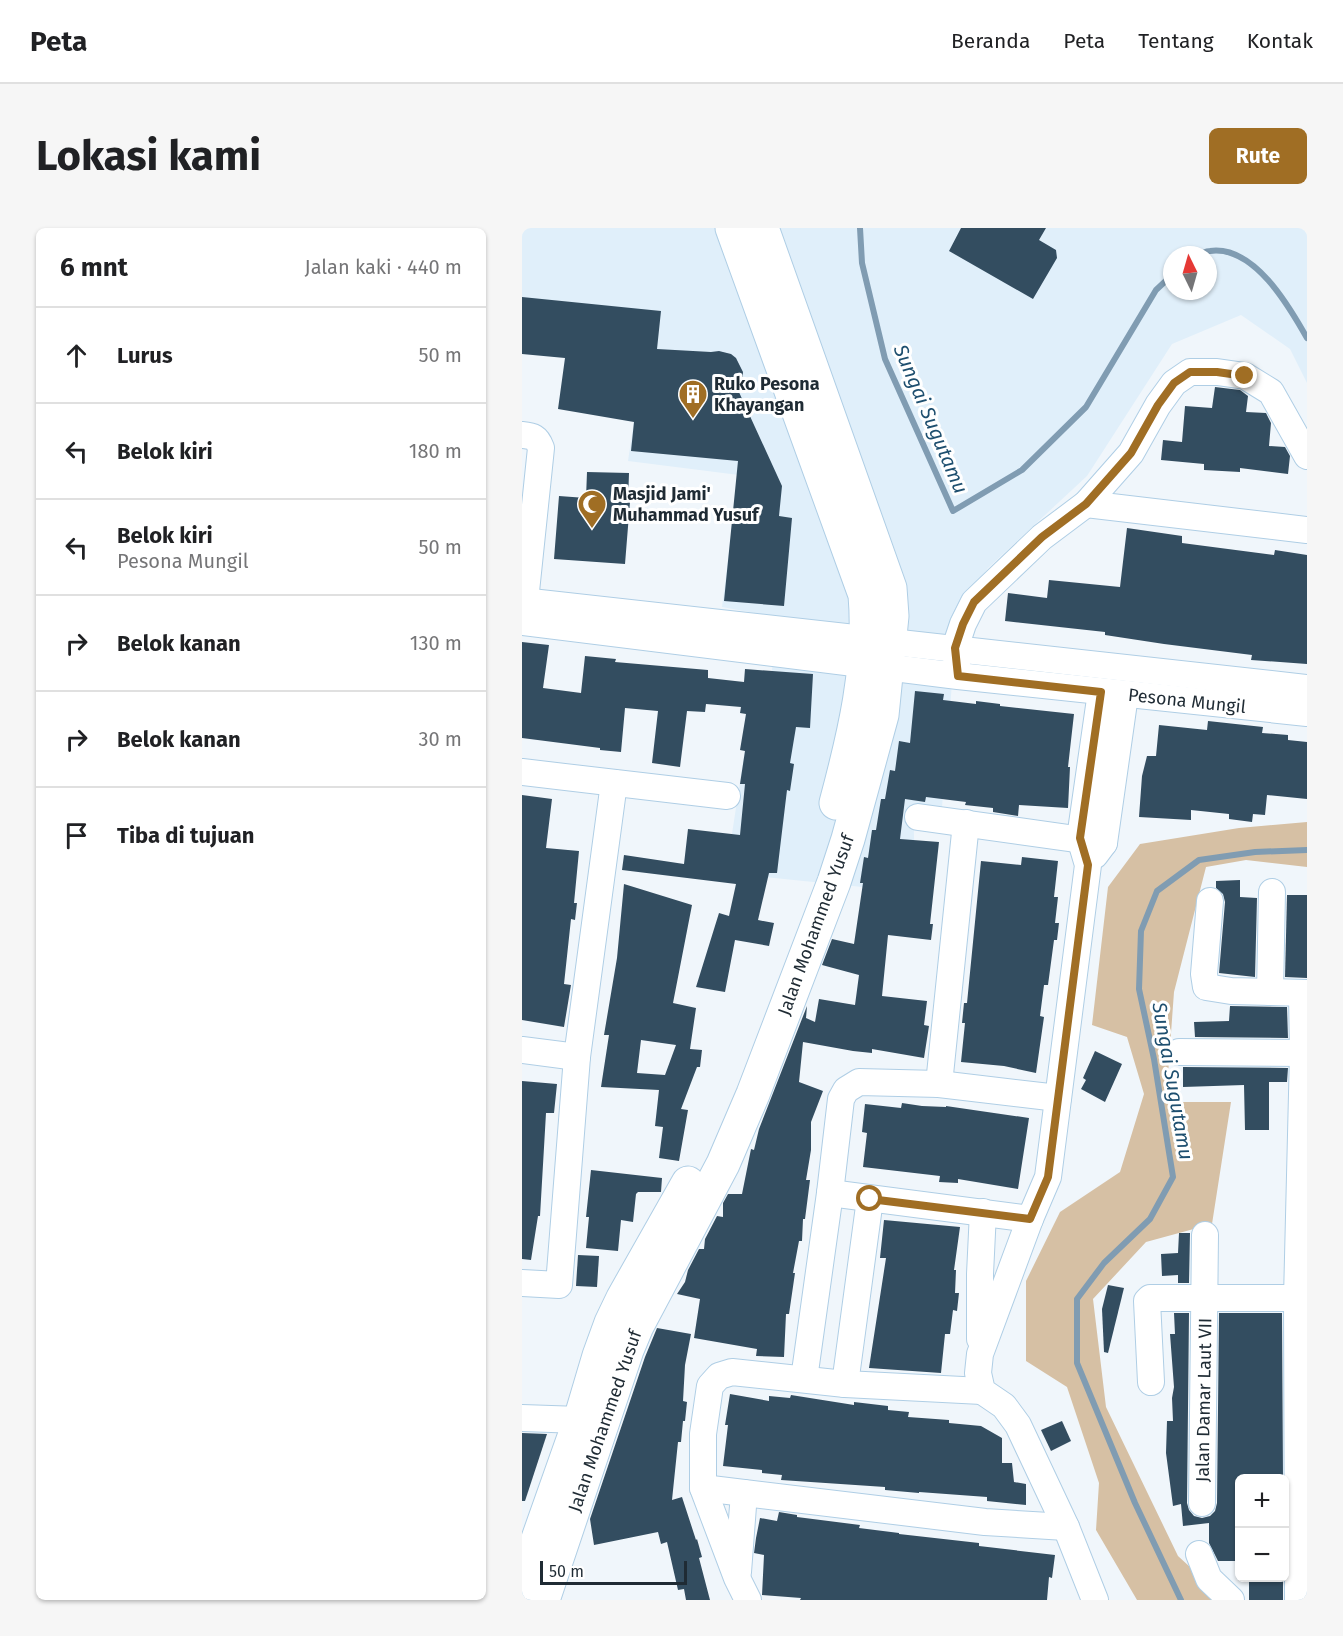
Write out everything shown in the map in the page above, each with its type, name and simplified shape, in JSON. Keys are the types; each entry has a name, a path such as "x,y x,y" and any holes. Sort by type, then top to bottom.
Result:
{"main road":[{"name":"Jalan Mohammed Yusuf","path":"543,1600 627,1350 637,1326 723,1164 757,1084 834,882 882,715 869,652 865,596 732,228"},
{"name":"Jalan Mohammed Yusuf","path":"522,1584 580,1420 598,1356 611,1323 702,1158 800,919 825,846 842,781 869,652 892,616 890,588 762,228"}],"street":[{"path":"958,676 955,648 974,602 1042,537 1086,504 1131,453 1158,405 1174,383 1190,372 1217,372 1245,376 1271,392 1307,456"},
{"path":"522,435 533,436 538,440 541,448 523,608 736,637 869,652"},
{"path":"1086,504 1307,530"},
{"name":"Pesona Mungil","path":"869,652 955,648 1307,688"},
{"name":"Pesona Mungil","path":"869,652 958,676 1307,713"},
{"path":"980,1354 1048,1177 1088,865 1113,694"},
{"path":"522,772 727,796"},
{"path":"522,1283 559,1285 577,1057 614,783"},
{"path":"918,817 1092,840"},
{"path":"939,1084 966,823"},
{"path":"1270,992 1272,892"},
{"path":"1210,901 1204,974 1206,987 1231,991 1304,993 1298,1600"},
{"path":"522,1050 577,1057"},
{"path":"1179,1053 1303,1053"},
{"path":"804,1379 841,1099 846,1090 860,1082 939,1084 1058,1098"},
{"path":"830,1194 1030,1219"},
{"path":"845,1384 870,1199"},
{"path":"982,1391 978,1373 983,1212"},
{"name":"Jalan Damar Laut VII","path":"1202,1503 1205,1235"},
{"path":"1151,1382 1148,1301 1150,1298 1302,1298"},
{"path":"743,1589 703,1488 703,1434 710,1386 719,1376 732,1372 845,1384 982,1391 1004,1406 1018,1425 1066,1527 1095,1600"},
{"path":"522,1418 580,1420"},
{"path":"703,1488 985,1522 1066,1527"},
{"path":"743,1589 744,1493"},
{"path":"1199,1554 1209,1580 1231,1600"}],"shaded area":[{"path":"522,228 1307,228 1307,383 1290,349 1241,315 1172,344 1087,476 988,568 958,609 942,807 913,804 916,899 872,888 726,873 751,710 768,712 777,617 722,607 739,475 628,461 642,367 522,351"},
{"path":"1307,822 1307,867 1246,860 1206,867 1174,992 1166,1102 1231,1102 1212,1224 1146,1242 1093,1299 1106,1407 1178,1556 1226,1600 1137,1600 1096,1530 1099,1483 1067,1387 1026,1361 1026,1281 1060,1212 1120,1172 1144,1094 1127,1037 1092,1025 1108,887 1140,844 1239,828"}],"building":[{"path":"961,228 1046,228 1039,240 1056,250 1057,258 1033,299 949,251"},
{"path":"522,297 661,311 657,349 719,351 736,358 743,372 742,383 738,390 782,486 779,516 792,518 784,606 724,601 738,461 631,451 634,422 558,409 565,358 522,354"},
{"path":"1215,387 1240,390 1248,396 1246,412 1266,413 1271,423 1269,446 1285,447 1290,456 1288,474 1240,468 1240,472 1204,470 1204,464 1161,460 1163,440 1182,442 1185,406 1212,408"},
{"name":"Masjid Jami' Muhammad Yusuf","path":"587,472 629,473 628,502 630,502 625,564 554,559 559,496 586,498"},
{"path":"1127,528 1182,536 1182,543 1274,555 1275,550 1307,555 1307,664 1251,660 1252,655 1105,635 1105,632 1005,621 1008,593 1047,598 1049,580 1120,587"},
{"path":"522,642 549,645 543,688 581,693 585,656 616,659 615,662 708,670 708,678 744,682 745,669 813,674 810,728 796,727 790,763 794,764 790,791 787,790 777,873 769,873 758,920 774,923 769,946 735,940 725,992 696,987 719,913 729,916 736,884 622,870 624,855 684,864 688,829 740,835 745,784 740,784 745,751 740,750 746,714 740,713 741,707 706,704 705,712 687,711 680,767 652,763 658,711 625,708 621,752 522,738"},
{"path":"915,691 944,694 943,700 976,704 976,701 1000,704 1000,706 1074,714 1068,767 1070,767 1068,808 1019,805 1018,816 993,812 993,808 965,805 966,802 926,797 925,802 905,799 900,839 939,842 930,924 933,924 931,940 888,935 882,996 927,1001 924,1025 929,1026 924,1058 872,1049 872,1053 853,1051 803,1042 799,1082 823,1091 811,1122 811,1150 806,1180 810,1180 805,1219 803,1219 802,1241 799,1241 793,1273 795,1273 789,1314 786,1314 784,1357 756,1356 757,1349 694,1338 700,1299 677,1294 685,1282 688,1270 699,1249 704,1249 705,1239 717,1216 723,1217 723,1203 728,1194 742,1194 751,1149 754,1150 759,1129 807,1006 806,1018 815,1022 819,999 855,1005 859,975 822,965 832,939 854,944 863,883 860,883 864,857 868,858 872,830 876,830 881,799 885,799 890,770 895,771 899,741 910,743"},
{"path":"1208,721 1263,727 1262,733 1288,735 1288,740 1307,742 1307,799 1267,795 1265,815 1253,814 1252,822 1229,819 1229,814 1191,810 1191,820 1139,817 1142,776 1147,756 1156,756 1159,725 1207,730"},
{"path":"522,795 552,799 546,848 579,851 574,903 577,903 575,920 571,919 564,984 571,985 564,1027 522,1020"},
{"path":"1022,857 1058,861 1054,897 1058,897 1055,923 1059,923 1057,940 1054,940 1048,985 1044,985 1040,1016 1044,1017 1036,1073 1004,1066 961,1062 965,1023 962,1023 964,1003 967,1003 981,861 1021,865"},
{"path":"1240,880 1240,897 1257,898 1255,977 1219,973 1225,902 1223,894 1216,888 1216,881"},
{"path":"624,884 692,905 673,1003 696,1008 690,1049 702,1050 700,1067 697,1067 681,1109 688,1110 679,1161 659,1158 663,1127 655,1126 659,1090 601,1087 609,1035 604,1035 617,958","holes":["641,1040 676,1045 665,1075 637,1073"]},
{"path":"1287,895 1307,895 1307,978 1285,977"},
{"path":"1230,1006 1287,1007 1288,1038 1195,1037 1194,1022 1229,1021"},
{"path":"1095,1051 1122,1064 1105,1102 1081,1089 1086,1080 1083,1078"},
{"path":"1183,1067 1288,1068 1287,1082 1269,1082 1269,1130 1245,1130 1244,1085 1183,1087"},
{"path":"522,1081 557,1084 554,1113 546,1113 540,1216 538,1216 531,1260 522,1259"},
{"path":"902,1103 946,1106 1029,1118 1018,1189 958,1179 958,1183 939,1182 940,1176 863,1167 867,1133 862,1132 865,1104 901,1108"},
{"path":"591,1170 662,1178 661,1192 638,1192 636,1194 633,1222 621,1220 618,1251 586,1248 589,1217 586,1217"},
{"path":"884,1220 960,1227 954,1270 956,1270 955,1293 959,1293 957,1311 953,1310 950,1334 945,1334 941,1373 869,1368 886,1258 880,1258"},
{"path":"1179,1233 1190,1233 1189,1283 1178,1283 1178,1275 1162,1276 1161,1254 1178,1253"},
{"path":"578,1255 599,1256 597,1287 576,1286"},
{"path":"1108,1285 1124,1288 1108,1353 1104,1352 1102,1309"},
{"path":"1174,1313 1189,1313 1187,1503 1194,1516 1202,1518 1210,1516 1215,1511 1217,1503 1219,1313 1282,1313 1283,1474 1235,1474 1235,1561 1218,1561 1209,1543 1209,1523 1183,1526 1181,1504 1173,1506 1166,1453 1167,1421 1173,1421 1174,1387 1170,1334 1175,1334"},
{"path":"657,1328 691,1334 685,1365 683,1401 687,1402 685,1421 683,1421 681,1442 678,1442 672,1500 682,1497 702,1557 699,1558 710,1600 686,1600 684,1589 678,1590 667,1542 661,1544 658,1532 594,1545 590,1519"},
{"path":"730,1394 769,1401 769,1396 790,1398 791,1395 854,1405 854,1402 888,1406 888,1410 909,1412 908,1417 949,1420 949,1423 981,1426 1002,1438 1002,1463 1012,1463 1014,1482 1026,1484 1026,1505 987,1501 987,1497 781,1480 782,1475 762,1473 762,1470 723,1466 728,1425 725,1425"},
{"path":"1062,1421 1071,1441 1051,1451 1041,1430"},
{"path":"522,1433 547,1434 525,1501 522,1501"},
{"path":"779,1512 797,1515 797,1517 860,1525 859,1528 1055,1555 1052,1578 1049,1577 1047,1600 800,1600 801,1598 762,1595 764,1555 754,1553 760,1518 777,1521"},
{"path":"1249,1582 1283,1582 1283,1600 1249,1600"}],"waterway":[{"name":"Sungai Sugutamu","path":"860,228 862,263 885,359 953,511 1022,470 1086,407 1156,290 1163,283"},
{"name":"Sungai Sugutamu","path":"1217,252 1226,252 1241,258 1255,267 1280,295 1307,338"},
{"name":"Sungai Sugutamu","path":"1181,1600 1135,1503 1077,1363 1077,1299 1104,1263 1150,1219 1173,1177 1154,1059 1139,989 1141,931 1157,891 1199,860 1255,852 1307,850"}],"place":[{"name":"Ruko Pesona Khayangan","path":"693,420"},
{"name":"Masjid Jami' Muhammad Yusuf","path":"592,530"}],"route":[{"path":"870,1199 1030,1219 1040,1200 1048,1177 1088,865 1080,838 1101,692 958,676 955,648 974,602 1042,537 1086,504 1131,453 1158,405 1174,383 1190,372 1217,372 1245,376"}]}
